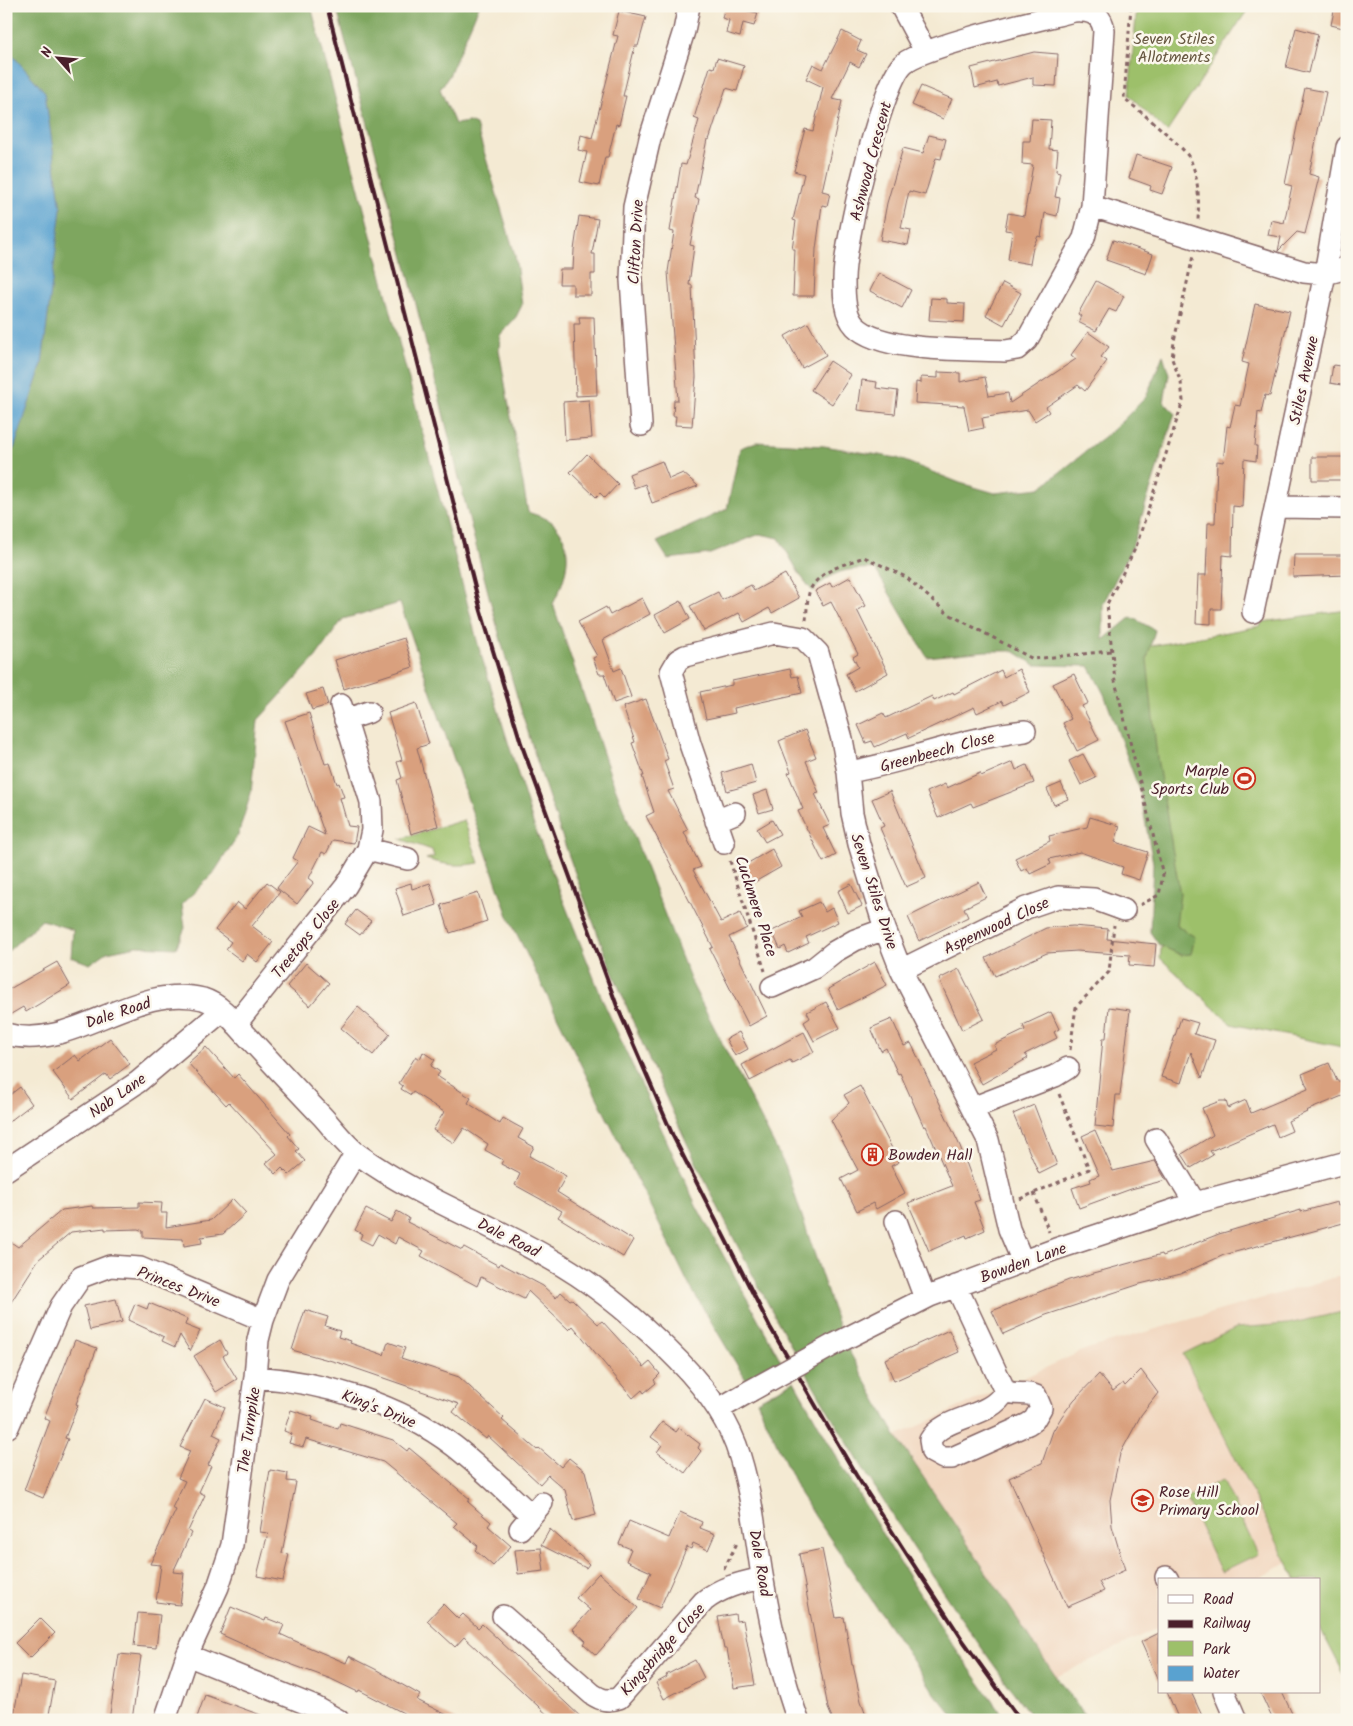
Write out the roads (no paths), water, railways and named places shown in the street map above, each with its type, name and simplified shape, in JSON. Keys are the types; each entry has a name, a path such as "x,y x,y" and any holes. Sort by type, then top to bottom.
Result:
{"street":[{"name":"Clifton Drive","path":"641,425 632,280 634,207 650,138 684,30 689,6"},
{"path":"901,6 925,52"},
{"name":"Ashwood Crescent","path":"1074,11 1091,12 1098,16 1103,22 1104,31 1092,206 1084,238 1027,340 1017,349 1006,351 902,345 869,336 855,325 847,311 844,277 854,216 877,125 893,79 901,65 911,58 925,52 1074,11"},
{"name":"Stiles Avenue","path":"1253,612 1277,508 1325,274 1347,147"},
{"path":"1092,206 1304,272 1325,274 1347,268"},
{"path":"1277,508 1347,508"},
{"name":"Seven Stiles Drive","path":"724,843 725,817 672,680 670,663 685,656 774,633 803,638 818,653 842,739 848,772 852,813 859,844 885,929 901,970 988,1140 1009,1229 1023,1262"},
{"name":"Treetops Close","path":"229,1017 346,886 368,849 372,830 371,802 343,712 369,712"},
{"name":"Greenbeech Close","path":"848,772 885,766 992,734 1030,732"},
{"path":"368,849 408,859"},
{"name":"Aspenwood Close","path":"901,970 1026,908 1058,897 1094,899 1120,908"},
{"path":"772,988 814,968 834,952 855,940 885,929"},
{"name":"Dale Road","path":"6,1034 32,1038 52,1035 127,1006 173,998 200,998 214,1003 356,1153 389,1174 550,1258 597,1288 640,1323 682,1364 719,1409 737,1448 752,1508 762,1578 786,1686 798,1720"},
{"name":"Nab Lane","path":"6,1170 138,1082 229,1017"},
{"path":"972,1108 1061,1072"},
{"path":"1156,1139 1194,1203"},
{"name":"The Turnpike","path":"165,1720 187,1655 218,1586 232,1545 255,1377 258,1340 263,1320 278,1280 356,1153"},
{"name":"Bowden Lane","path":"719,1409 833,1345 925,1298 1056,1249 1194,1203 1347,1162"},
{"path":"896,1221 925,1298"},
{"name":"Princes Drive","path":"8,1427 61,1306 81,1277 110,1266 140,1268 263,1320"},
{"path":"956,1286 1004,1389 1002,1399 992,1406 939,1430 930,1440 932,1452 944,1458 952,1458 1034,1420 1041,1408 1036,1396 1029,1393 1015,1394 1004,1389"},
{"name":"King's Drive","path":"255,1377 287,1379 318,1385 413,1419 454,1446 531,1515"},
{"name":"Kingsbridge Close","path":"503,1616 528,1625 592,1694 600,1699 610,1701 619,1698 704,1601 716,1591 729,1585 762,1578"},
{"path":"187,1655 315,1707 338,1720"},
{"path":"1225,1694 1236,1720"}],"water":[{"path":"6,48 45,92 61,209 42,364 14,449 6,453"}],"railway":[{"path":"327,6 481,611 521,743 617,1006 673,1136 770,1327 856,1475 964,1642 1020,1720"}],"place":[{"name":"Marple Sports Club","path":"1245,779"},
{"name":"Bowden Hall","path":"872,1154"},
{"name":"Rose Hill Primary School","path":"1143,1500"}],"park label":[{"name":"Seven Stiles Allotments","path":"1174,47"}]}
